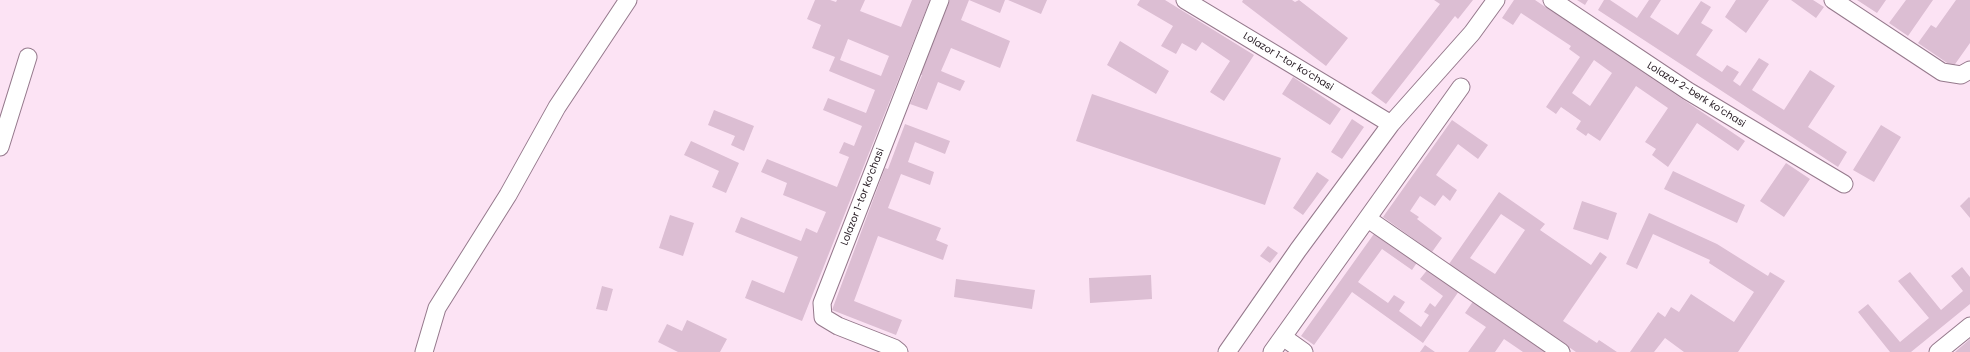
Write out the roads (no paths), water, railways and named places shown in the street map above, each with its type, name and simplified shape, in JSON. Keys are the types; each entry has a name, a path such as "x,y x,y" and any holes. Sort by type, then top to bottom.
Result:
{"street":[{"path":"424,352 437,308 508,195 557,107 628,0"},
{"name":"Lolazor 1-tor ko‘chasi","path":"899,352 894,348 838,326 823,317 822,303 940,0"},
{"name":"Lolazor 1-tor ko‘chasi","path":"1185,0 1391,124"},
{"path":"1227,352 1298,250 1391,124 1472,33 1496,0"},
{"name":"Lolazor 2-berk koʼchasi","path":"1552,0 1688,91 1844,184"},
{"path":"1833,0 1942,72 1961,75 1970,70"},
{"path":"0,147 28,57"},
{"path":"1272,352 1461,87"},
{"path":"1368,219 1561,352"},
{"path":"1938,352 1970,326"},
{"path":"1283,337 1304,352"}]}
